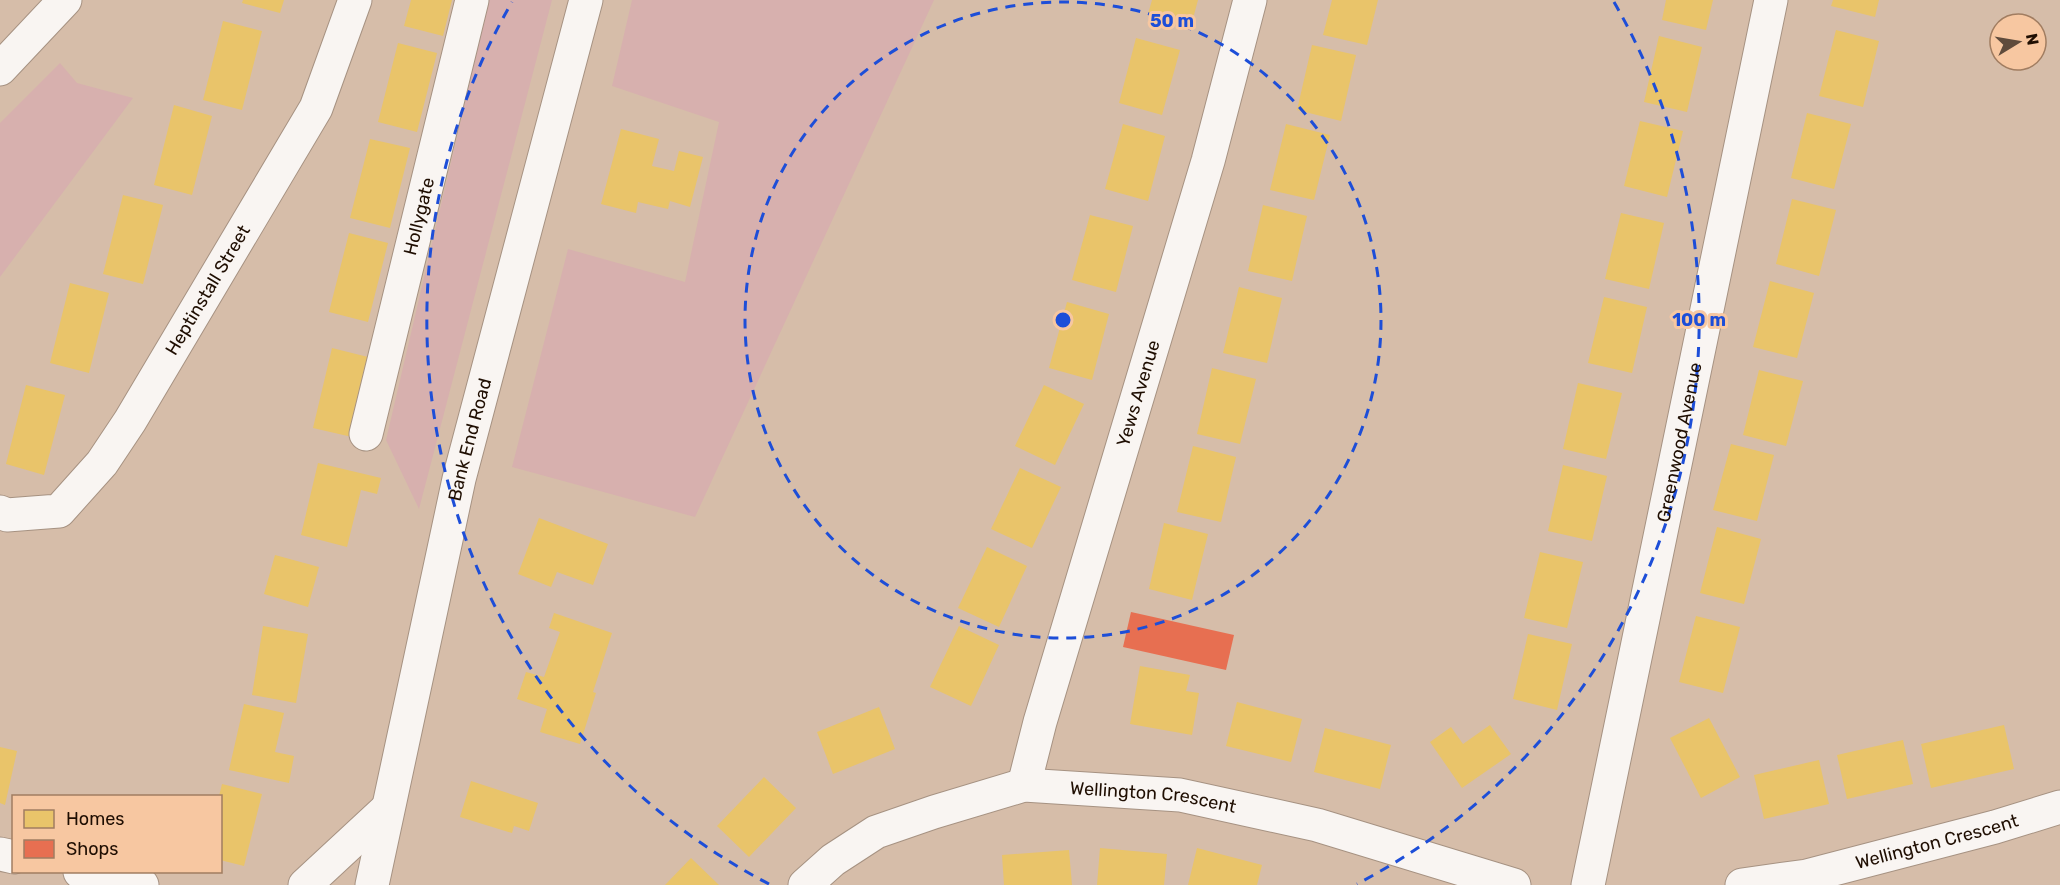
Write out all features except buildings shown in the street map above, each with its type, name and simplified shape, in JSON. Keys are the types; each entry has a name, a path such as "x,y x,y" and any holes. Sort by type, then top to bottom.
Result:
{"street":[{"path":"0,69 65,0"},
{"name":"Heptinstall Street","path":"0,512 7,514 58,511 108,455 316,108 355,0"},
{"name":"Hollygate","path":"366,434 472,0"},
{"name":"Bank End Road","path":"372,885 459,479 586,0"},
{"name":"Yews Avenue","path":"1024,785 1208,161 1250,0"},
{"name":"Greenwood Avenue","path":"1588,885 1771,0"},
{"name":"Wellington Crescent","path":"805,885 833,860 876,832 1024,785 1180,795 1317,825 1514,885"},
{"name":"Wellington Crescent","path":"1742,885 1808,876 1995,827 2060,807"},
{"path":"305,885 387,809"},
{"path":"85,873 142,885"}],"shaded area":[{"path":"489,0 552,0 419,509 386,440"},
{"path":"632,0 934,0 695,517 512,467 568,249 685,282 719,122 612,86"},
{"path":"60,63 77,83 133,98 0,277 0,123"}]}
